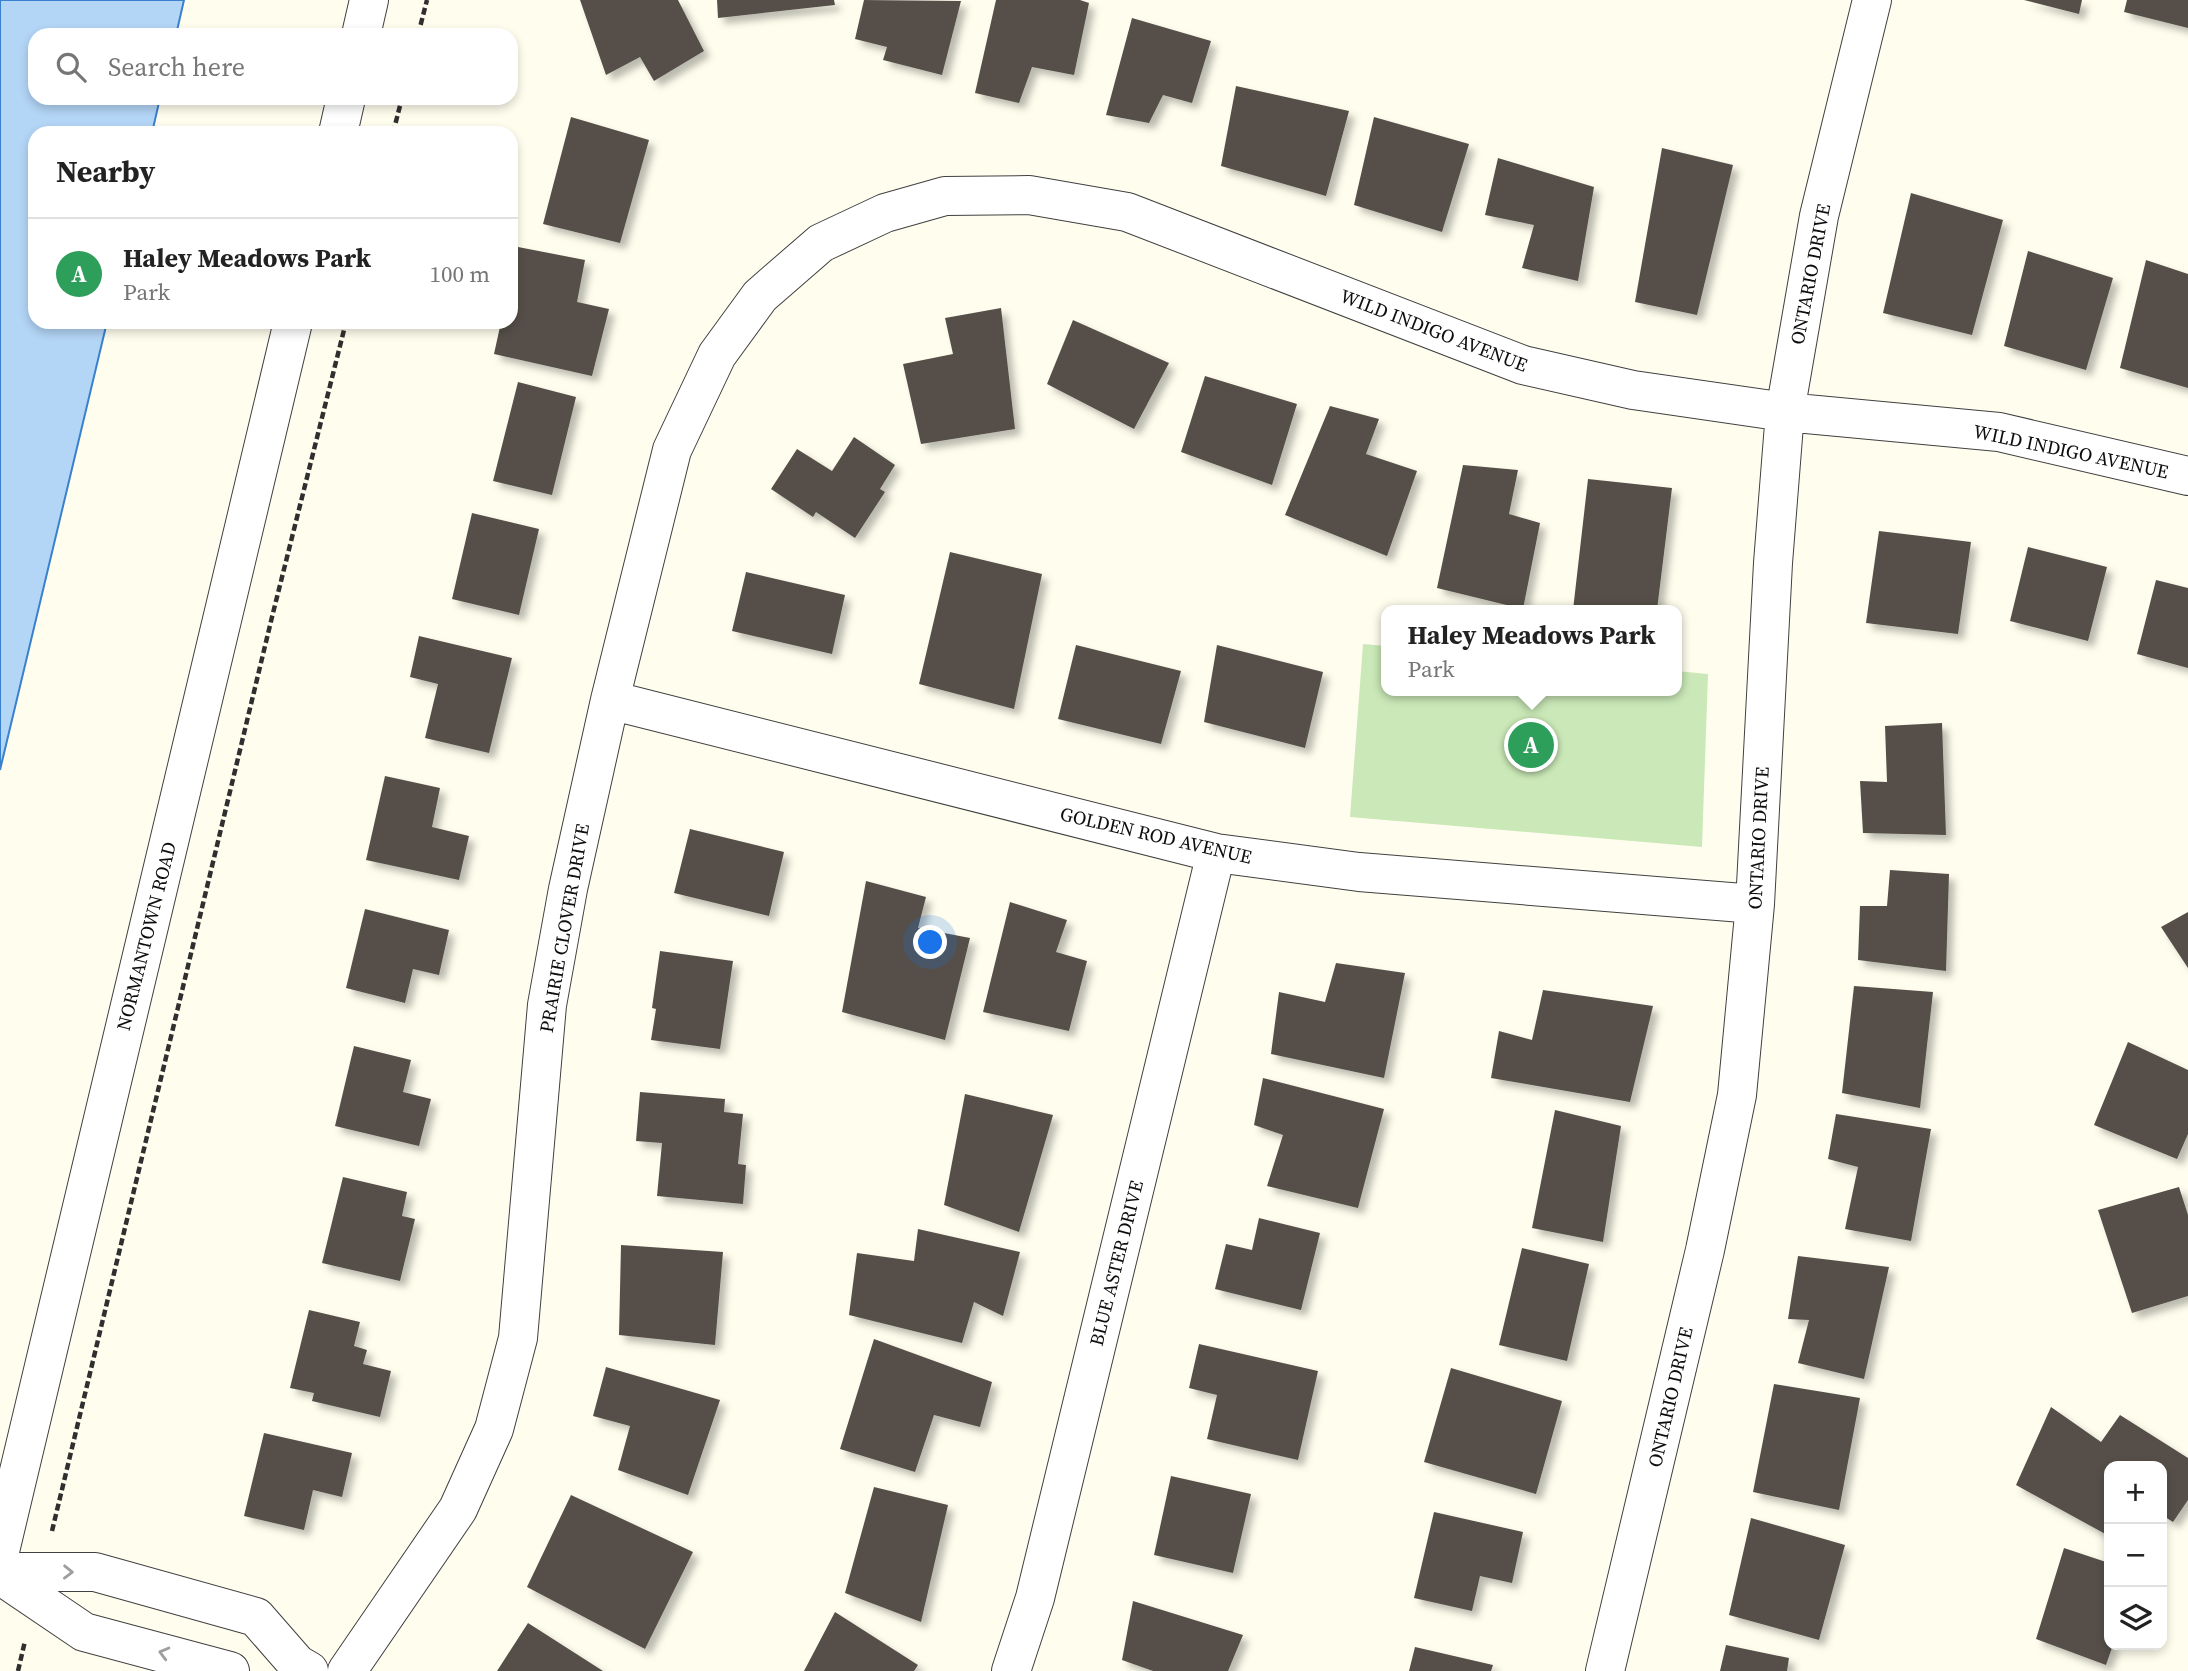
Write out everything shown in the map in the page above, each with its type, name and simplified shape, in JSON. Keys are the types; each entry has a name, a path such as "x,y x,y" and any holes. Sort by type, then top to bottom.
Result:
{"street":[{"path":"363,28 369,0"},
{"name":"ONTARIO DRIVE","path":"1605,1671 1705,1250 1737,1095 1755,904 1773,563 1785,412 1819,216 1872,0"},
{"path":"340,126 344,105"},
{"name":"WILD INDIGO AVENUE","path":"821,243 884,213 945,196 1029,195 1127,212 1523,365 1633,390 1785,412 1999,432 2188,476"},
{"name":"PRAIRIE CLOVER DRIVE","path":"347,1671 458,1508 494,1429 518,1338 547,1005 568,889 610,700 672,450 717,355 760,296 821,243"},
{"name":"NORMANTOWN ROAD","path":"0,1551 291,329"},
{"name":"GOLDEN ROD AVENUE","path":"610,700 1216,853 1359,873 1755,904"},
{"name":"BLUE ASTER DRIVE","path":"1011,1671 1035,1598 1216,853"},
{"path":"38,1585 95,1572 256,1618 303,1667"},
{"path":"0,1573 38,1585 84,1632 231,1671 303,1667"}],"path":[{"path":"420,28 426,0"},
{"path":"395,126 400,105"},
{"path":"18,1671 272,617 344,329"}],"green space":[{"path":"1363,644 1381,646 1381,696 1682,696 1682,672 1708,674 1702,847 1350,817"}],"water":[{"path":"0,0 184,0 178,28 28,28 28,105 158,105 154,126 28,126 28,329 105,329 0,770"}],"building":[{"path":"580,0 678,0 704,51 654,81 640,57 606,75"},
{"path":"717,0 834,0 835,5 718,18"},
{"path":"864,0 961,1 942,75 883,60 887,47 855,39"},
{"path":"996,0 1080,0 1089,3 1074,75 1032,67 1019,103 975,93"},
{"path":"2024,0 2082,0 2079,14"},
{"path":"2127,0 2188,0 2188,28 2124,12"},
{"path":"1132,18 1211,41 1192,103 1163,95 1149,123 1106,115"},
{"path":"1236,86 1349,111 1326,196 1221,166"},
{"path":"571,117 649,140 620,243 543,224"},
{"path":"1374,117 1469,144 1442,232 1354,205"},
{"path":"1662,148 1733,165 1697,315 1635,302"},
{"path":"1498,158 1594,187 1578,281 1522,268 1534,225 1485,215"},
{"path":"1911,193 2003,220 1972,335 1883,313"},
{"path":"518,247 585,260 577,302 609,309 592,376 494,354 499,329 518,329"},
{"path":"2028,251 2113,278 2086,370 2004,346"},
{"path":"2146,260 2188,274 2188,388 2120,368"},
{"path":"1001,308 1015,429 921,444 903,364 953,354 945,318"},
{"path":"1073,320 1169,363 1134,429 1047,384"},
{"path":"1205,376 1297,404 1272,485 1181,452"},
{"path":"518,382 576,397 552,495 493,481"},
{"path":"1330,406 1379,419 1366,454 1417,471 1387,556 1285,515"},
{"path":"854,437 895,465 880,489 885,492 855,538 816,512 813,517 771,489 797,449 832,471"},
{"path":"1463,465 1518,470 1509,514 1540,523 1524,605 1507,605 1437,588"},
{"path":"1588,479 1672,488 1658,605 1574,605"},
{"path":"472,513 539,529 519,615 452,599"},
{"path":"1879,531 1971,542 1958,634 1866,623"},
{"path":"2028,547 2107,567 2088,641 2010,621"},
{"path":"950,552 1042,574 1014,709 919,684"},
{"path":"746,572 845,595 832,654 732,631"},
{"path":"2156,580 2188,588 2188,668 2137,654"},
{"path":"419,636 512,658 489,753 425,738 438,684 410,677"},
{"path":"1076,645 1181,671 1161,744 1058,719"},
{"path":"1217,645 1323,672 1305,748 1204,722"},
{"path":"1942,723 1946,835 1863,833 1860,781 1887,782 1885,726"},
{"path":"385,776 440,788 432,827 469,836 459,880 366,860"},
{"path":"690,829 784,852 769,916 674,893"},
{"path":"1890,870 1949,874 1946,971 1858,960 1860,906 1887,906"},
{"path":"866,881 926,897 918,928 970,938 945,1040 842,1012"},
{"path":"1010,902 1067,920 1056,952 1087,961 1069,1031 983,1012"},
{"path":"365,909 449,930 439,975 413,969 405,1003 346,988"},
{"path":"2188,912 2188,968 2161,927"},
{"path":"660,951 733,961 720,1049 651,1040 656,1009 652,1008"},
{"path":"1336,963 1405,973 1384,1078 1271,1054 1279,992 1325,1002"},
{"path":"1854,986 1933,992 1920,1108 1842,1093"},
{"path":"1543,990 1653,1006 1630,1102 1491,1078 1499,1031 1532,1040"},
{"path":"2128,1042 2188,1070 2188,1134 2177,1159 2094,1125"},
{"path":"354,1046 411,1060 403,1092 431,1099 419,1146 335,1126"},
{"path":"1263,1078 1384,1109 1358,1208 1267,1186 1283,1135 1254,1125"},
{"path":"640,1092 725,1099 724,1112 743,1114 738,1164 746,1165 743,1204 657,1196 662,1143 636,1141"},
{"path":"965,1094 1053,1115 1019,1232 944,1205"},
{"path":"1555,1110 1621,1126 1603,1242 1532,1228"},
{"path":"1836,1114 1931,1129 1911,1241 1845,1229 1858,1167 1828,1159"},
{"path":"343,1177 407,1192 402,1216 415,1219 400,1281 322,1263"},
{"path":"2179,1187 2188,1215 2188,1296 2132,1313 2098,1210"},
{"path":"1259,1218 1320,1233 1301,1310 1215,1289 1226,1244 1252,1250"},
{"path":"918,1229 1020,1252 1003,1316 974,1302 962,1343 849,1315 857,1253 914,1261"},
{"path":"621,1245 723,1252 715,1345 619,1335"},
{"path":"1522,1248 1589,1264 1567,1361 1499,1345"},
{"path":"1798,1256 1889,1267 1864,1379 1798,1363 1809,1320 1788,1319"},
{"path":"309,1310 360,1322 354,1346 367,1350 363,1364 391,1371 380,1417 312,1401 314,1393 290,1388"},
{"path":"874,1339 992,1382 980,1427 934,1415 915,1472 840,1449"},
{"path":"1199,1344 1318,1371 1298,1460 1207,1439 1217,1395 1189,1388"},
{"path":"606,1367 720,1400 688,1495 618,1470 630,1426 593,1416"},
{"path":"1451,1368 1562,1401 1536,1494 1424,1462"},
{"path":"1774,1384 1860,1398 1839,1510 1753,1492"},
{"path":"2051,1407 2101,1442 2120,1415 2188,1458 2188,1500 2173,1522 2167,1518 2167,1461 2104,1461 2104,1533 2016,1485"},
{"path":"264,1433 352,1453 342,1497 313,1490 304,1530 244,1516"},
{"path":"1171,1476 1251,1494 1233,1573 1154,1555"},
{"path":"874,1487 948,1505 921,1622 845,1593"},
{"path":"571,1495 693,1552 645,1649 527,1587"},
{"path":"1434,1512 1523,1532 1512,1583 1480,1576 1472,1611 1414,1598"},
{"path":"1751,1518 1845,1545 1819,1640 1729,1615"},
{"path":"2064,1548 2104,1561 2104,1650 2111,1650 2106,1665 2036,1639"},
{"path":"1133,1601 1243,1635 1228,1671 1153,1671 1122,1660"},
{"path":"835,1612 918,1665 914,1671 804,1671"},
{"path":"528,1623 603,1671 497,1671"},
{"path":"1726,1645 1789,1658 1787,1671 1720,1671"},
{"path":"1415,1647 1493,1665 1491,1671 1409,1671"}],"place":[{"name":"Haley Meadows Park","path":"1531,745"}]}
